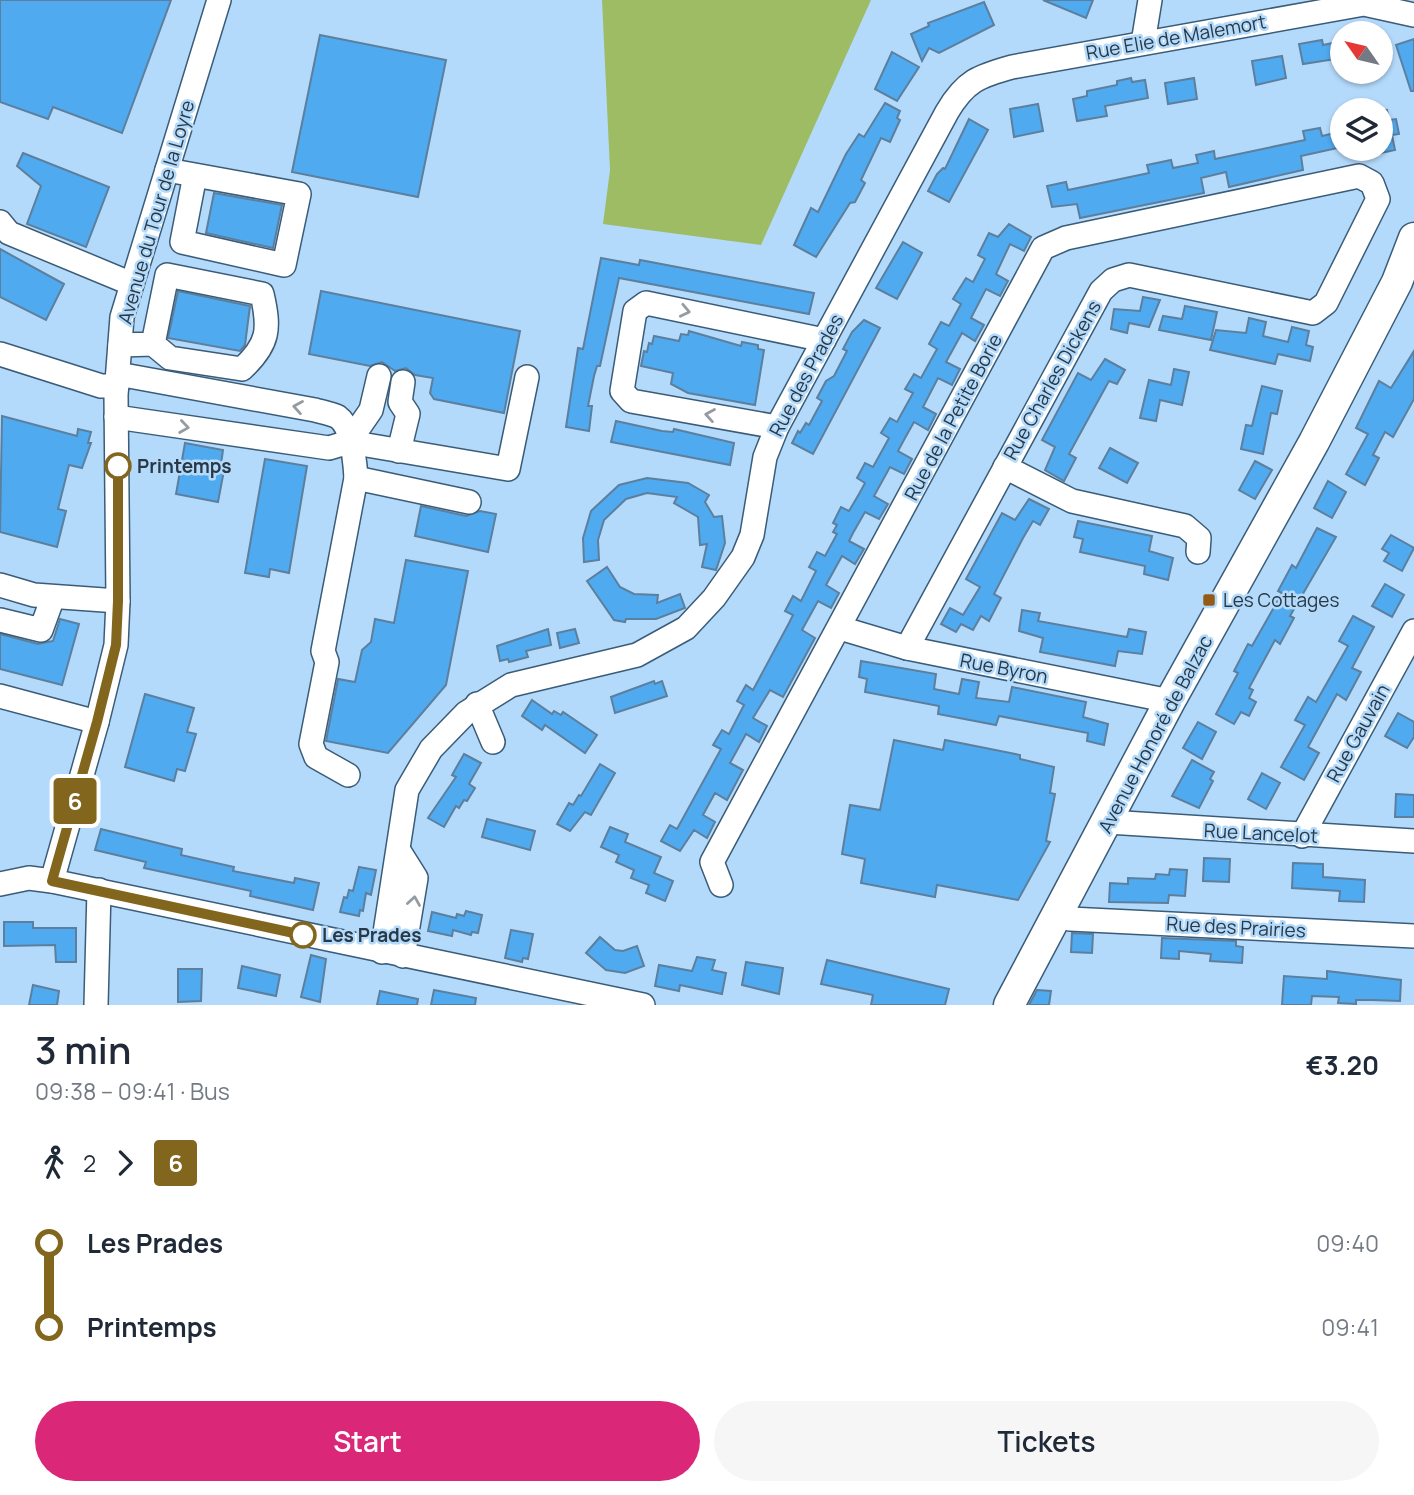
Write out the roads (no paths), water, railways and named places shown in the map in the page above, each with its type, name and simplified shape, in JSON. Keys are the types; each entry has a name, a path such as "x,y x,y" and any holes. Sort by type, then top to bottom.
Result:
{"main road":[{"name":"Avenue Honoré de Balzac","path":"1009,1005 1170,701 1356,362 1397,282 1414,238"}],"street":[{"name":"Avenue du Tour de la Loyre","path":"52,881 116,645 117,380 122,317 219,0"},
{"path":"1143,43 1150,0"},
{"name":"Rue Elie de Malemort","path":"979,76 1364,2 1414,15"},
{"name":"Rue des Prades","path":"392,954 416,878 399,850 407,790 431,750 477,704 511,685 637,655 685,628 714,598 743,557 752,535 765,457 777,427 947,112 958,95 979,76"},
{"path":"167,170 299,194 284,265 182,242 195,176"},
{"name":"Rue de la Petite Borie","path":"721,885 712,862 1043,248 1066,238 1359,176 1372,183"},
{"name":"Rue Charles Dickens","path":"907,648 1101,291 1113,280 1129,275 1313,313 1326,303 1378,199 1372,183"},
{"path":"0,222 9,233 132,284"},
{"path":"120,345 153,344 170,358 242,369 262,351 268,320 262,294 167,275 153,344"},
{"path":"777,427 631,401 622,391 635,311 646,303 824,340"},
{"path":"0,354 101,386 117,380 315,410 337,417 344,424 356,478 323,651 327,662 311,744 316,757 348,775"},
{"path":"349,442 370,410 379,376"},
{"path":"117,417 329,448 349,442 509,469 527,377"},
{"path":"399,451 408,414 400,402 403,382"},
{"path":"1004,467 1072,501 1185,526 1199,538 1198,552"},
{"path":"356,478 468,502"},
{"path":"0,585 53,597 118,601"},
{"path":"0,620 41,630 53,597"},
{"name":"Rue Byron","path":"840,628 907,648 1170,701"},
{"name":"Rue Gauvain","path":"1301,836 1413,636"},
{"path":"0,696 97,722"},
{"path":"458,721 493,742 477,704"},
{"name":"Rue Lancelot","path":"1108,822 1414,841"},
{"path":"0,884 29,878 52,881 643,1005"},
{"path":"96,1005 99,890"},
{"name":"Rue des Prairies","path":"1058,915 1070,919 1414,936"}],"place":[{"name":"Printemps","path":"118,466"},
{"name":"Les Cottages","path":"1209,600"},
{"name":"Les Prades","path":"303,935"}]}
